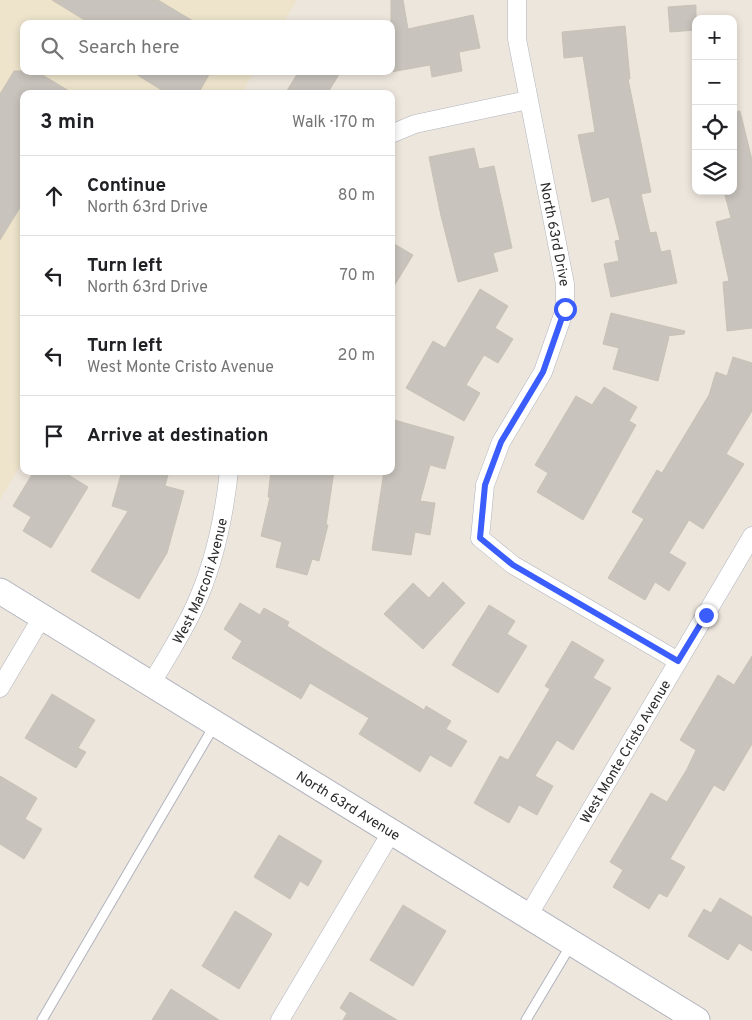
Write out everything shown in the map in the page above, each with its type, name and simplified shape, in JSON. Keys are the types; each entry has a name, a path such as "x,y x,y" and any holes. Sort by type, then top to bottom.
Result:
{"street":[{"path":"395,132 415,124 528,100 517,39 517,0"},
{"name":"North 63rd Drive","path":"528,100 565,284 565,309 543,372 501,442 485,485 480,538 513,565 678,661"},
{"name":"West Marconi Avenue","path":"151,684 194,608 209,572 221,527 228,475"},
{"name":"West Monte Cristo Avenue","path":"528,916 752,536"},
{"name":"North 63rd Avenue","path":"0,591 392,830 697,1020"},
{"path":"0,688 42,617"},
{"path":"280,1020 392,830"}],"lane":[{"path":"42,1020 216,724"},
{"path":"526,1020 572,943"}],"shaded area":[{"path":"0,0 297,0 285,20 20,20 20,75 253,75 243,90 20,90 20,467 0,500"}],"building":[{"path":"52,0 158,0 191,20 84,20"},
{"path":"391,0 403,0 408,29 473,15 480,48 459,52 462,71 432,77 430,65 395,71 395,20 391,20"},
{"path":"696,5 696,15 692,15 692,30 670,32 668,7"},
{"path":"625,26 630,79 628,79 651,192 641,194 650,233 656,232 661,252 670,250 677,283 611,297 604,264 619,261 615,241 620,240 609,197 592,202 578,135 595,132 583,56 564,58 562,32"},
{"path":"14,71 20,71 20,75 43,75 67,90 20,90 20,208 0,240 0,94"},
{"path":"137,75 209,75 200,90 162,90"},
{"path":"297,75 339,75 329,90 287,90"},
{"path":"737,111 740,111 752,160 752,328 727,331 723,282 729,281 716,222 731,218 725,195 737,195"},
{"path":"474,148 479,169 494,166 512,248 493,253 498,271 458,282 441,216 429,157"},
{"path":"395,244 413,255 395,284"},
{"path":"480,289 508,306 495,328 513,339 498,363 484,355 466,385 480,393 464,421 406,388 433,341 445,348"},
{"path":"611,313 685,331 684,334 667,336 669,337 658,381 613,369 619,348 603,344"},
{"path":"733,357 752,363 752,411 726,454 744,464 703,529 689,520 669,553 686,563 669,591 655,582 645,600 608,578 644,519 632,512 657,470 662,473 709,395 716,372 727,376"},
{"path":"604,387 637,407 629,421 636,425 583,520 537,492 548,473 535,465 576,396 592,405"},
{"path":"395,420 454,437 445,469 430,465 420,501 435,503 430,535 415,532 411,555 372,550 383,475 395,475"},
{"path":"32,475 68,475 88,487 51,548 23,531 31,517 13,506"},
{"path":"121,475 168,475 165,486 184,491 167,553 139,599 91,571 128,511 112,506"},
{"path":"271,475 333,475 326,525 328,525 319,561 312,559 307,575 276,567 282,542 261,536 270,497 268,497"},
{"path":"443,582 465,603 423,649 384,614 413,583 429,598"},
{"path":"240,603 260,615 264,608 289,622 287,626 424,710 426,706 451,721 446,729 467,741 451,767 430,755 420,772 359,734 369,718 310,683 301,699 232,658 242,641 224,629"},
{"path":"489,605 515,621 507,634 527,646 498,693 452,665"},
{"path":"572,641 604,660 593,678 611,688 573,750 557,740 535,776 553,786 537,815 519,805 509,823 474,803 500,756 508,760 550,689 545,686"},
{"path":"752,656 752,744 724,791 714,785 670,859 685,867 667,897 659,893 649,909 613,887 623,870 610,862 651,793 667,802 687,769 696,750 680,740 718,675 734,685"},
{"path":"52,694 95,720 78,748 86,752 76,768 25,738"},
{"path":"0,776 37,798 25,819 42,829 24,859 0,844"},
{"path":"279,835 322,861 308,886 300,881 290,899 254,877"},
{"path":"720,898 752,917 752,951 739,943 728,960 688,936 704,909 711,913"},
{"path":"403,905 446,931 413,986 370,960"},
{"path":"235,911 272,934 239,989 202,966"},
{"path":"171,989 219,1020 152,1020"},
{"path":"350,992 397,1020 343,1020 347,1013 340,1008"}],"route":[{"path":"565,309 543,372 501,442 485,485 480,538 513,565 678,661 706,615"}]}
